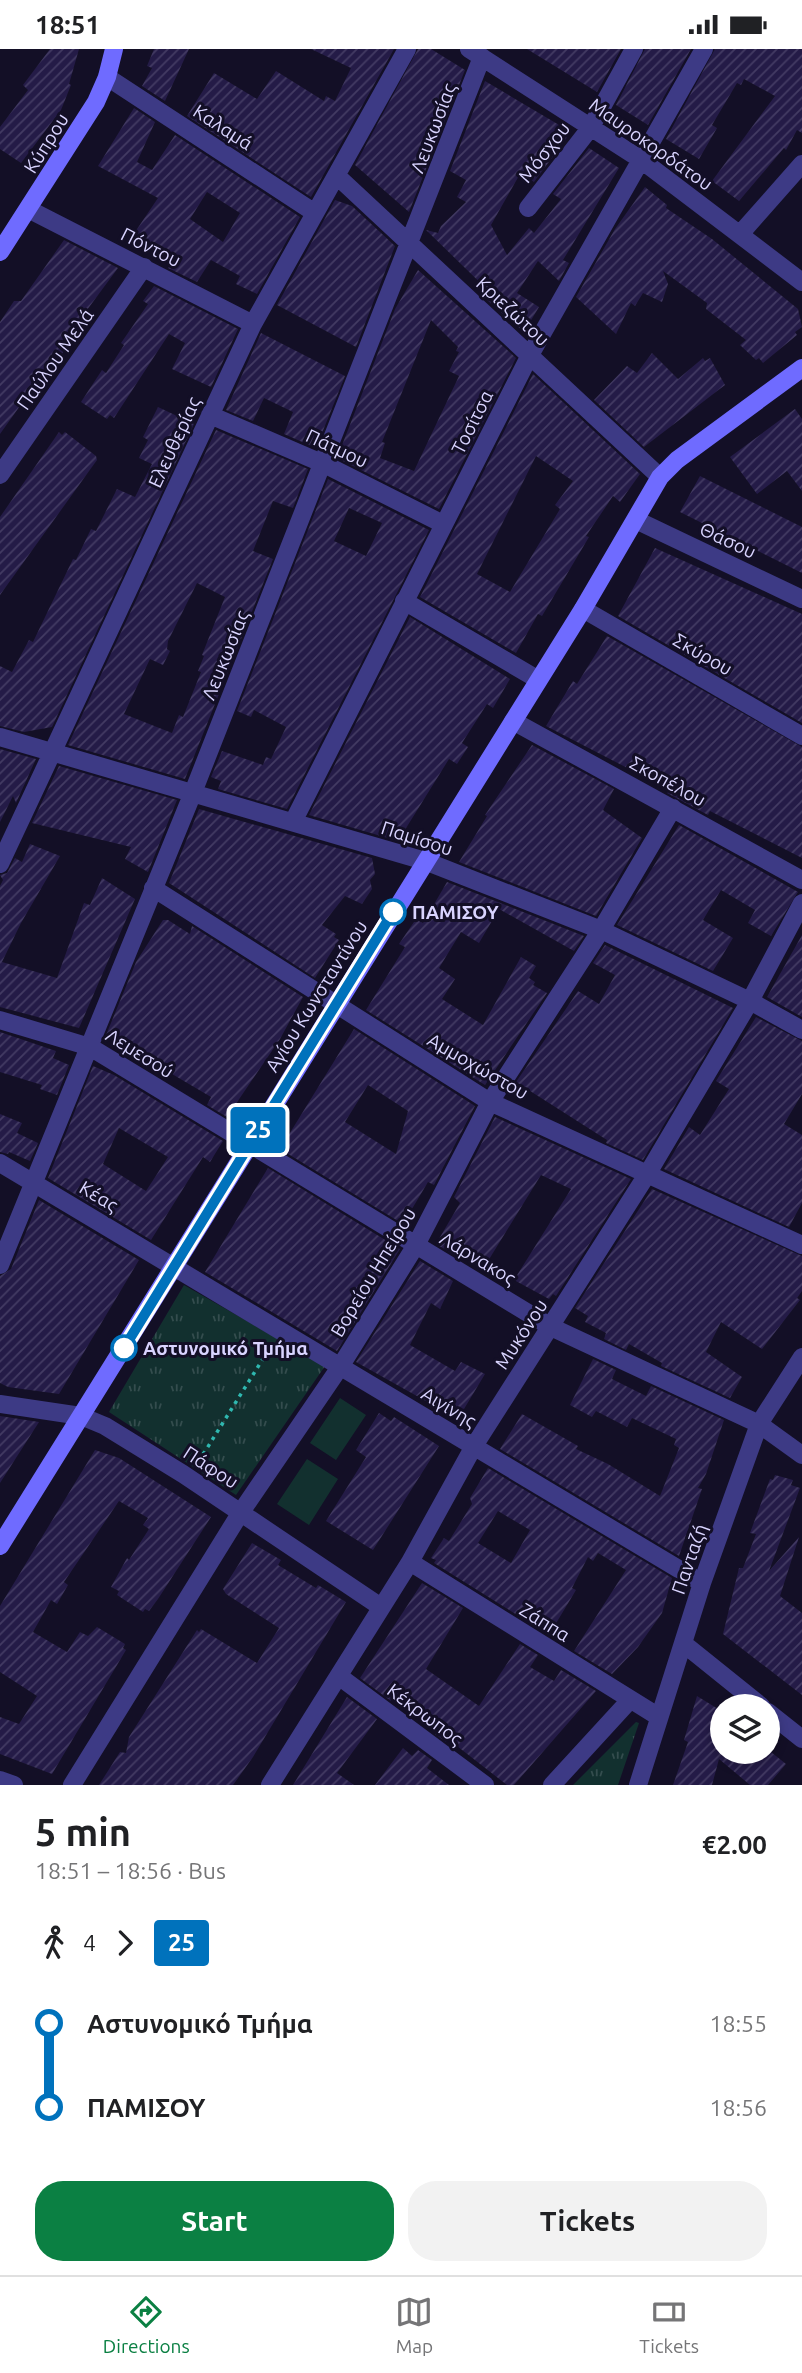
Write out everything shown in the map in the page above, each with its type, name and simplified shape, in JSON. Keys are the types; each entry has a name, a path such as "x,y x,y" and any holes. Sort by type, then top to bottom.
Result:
{"street":[{"name":"Κύπρου","path":"0,252 96,102 107,77 114,49"},
{"name":"Ελευθερίας","path":"0,864 253,324 407,49"},
{"name":"Μόσχου","path":"528,208 591,127 634,49"},
{"name":"Τοσίτσα","path":"293,822 530,355 704,49"},
{"name":"Μαυροκορδάτου","path":"475,53 640,159 741,233 802,282"},
{"name":"Λευκωσίας","path":"0,1265 192,795 411,244 475,53"},
{"name":"Καλαμά","path":"107,77 315,212"},
{"path":"741,233 802,164"},
{"name":"Κριεζώτου","path":"337,176 660,477"},
{"name":"Πόντου","path":"30,209 253,324"},
{"name":"Παύλου Μελά","path":"0,475 144,267"},
{"name":"Αγίου Κωνσταντίνου","path":"2,1538 175,1266 537,679 583,609 660,477 677,460 801,372"},
{"name":"Πάτμου","path":"210,415 324,464 443,524"},
{"name":"Θάσου","path":"636,520 802,599"},
{"path":"404,601 537,679"},
{"name":"Σκύρου","path":"583,609 802,736"},
{"name":"Σκοπέλου","path":"513,720 802,880"},
{"name":"Παμίσου","path":"0,737 425,861 601,930 750,1001 802,1030"},
{"name":"Βορείου Ηπείρου","path":"72,1785 241,1512 340,1367 416,1245 490,1102 601,930 673,808"},
{"name":"Αμμοχώστου","path":"153,888 490,1102 802,1244"},
{"name":"Μυκόνου","path":"270,1785 340,1678 410,1562 474,1446 648,1173 750,1001 802,902"},
{"name":"Λεμεσού","path":"0,1020 90,1047 249,1145"},
{"name":"Λάρνακος","path":"249,1145 551,1327 759,1424 802,1455"},
{"name":"Κέας","path":"0,1163 175,1266"},
{"name":"Αιγίνης","path":"175,1266 278,1332 702,1583"},
{"name":"Πανταζή","path":"638,1785 702,1583 759,1424 802,1357"},
{"name":"Πάφου","path":"0,1403 81,1416 104,1426 183,1474 381,1607"},
{"name":"Ζάππα","path":"410,1562 659,1717"},
{"path":"684,1644 746,1694"},
{"name":"Κέκρωπος","path":"340,1678 485,1785"},
{"path":"552,1785 630,1700"},
{"path":"780,1722 802,1739"},
{"path":"0,1780 14,1785"}],"path":[{"path":"183,1474 204,1453 278,1332"}],"green space":[{"path":"184,1285 325,1366 236,1495 109,1412"},
{"path":"340,1398 366,1415 336,1460 310,1443"},
{"path":"307,1459 338,1479 309,1525 277,1504"},
{"path":"636,1722 639,1723 618,1785 573,1785"}],"building":[{"path":"50,49 79,49 69,84 71,85 61,110 21,163 0,149 0,127 28,90 23,85"},
{"path":"154,49 189,49 165,101 142,86 152,68 147,66"},
{"path":"311,49 394,49 311,197 187,116 214,73 257,99 276,71 324,101 326,96 335,101 351,68"},
{"path":"418,49 431,49 465,70 409,212 355,165"},
{"path":"527,49 621,49 597,92"},
{"path":"645,49 691,49 648,125 616,105"},
{"path":"715,49 802,49 802,133 797,130 786,150 784,148 739,201 712,181 775,96 744,79 741,85 737,83 712,125 717,128 699,159 666,139"},
{"path":"485,81 571,132 534,182 520,174 491,225 507,255 529,228 534,233 561,199 553,194 589,148 619,168 563,260 569,263 559,281 538,261 517,293 539,307 524,332 480,294 500,302 426,230 438,233 441,226 466,202 457,197 466,180 450,171"},
{"path":"134,108 155,122 137,162 152,170 175,135 300,217 257,294 236,284 240,276 211,260 197,282 168,268 172,262 133,243 136,237 133,235 158,198 98,166","holes":["207,192 240,213 223,242 190,219"]},
{"path":"645,187 667,205 666,208 712,239 798,309 802,327 795,332 797,335 763,363 759,358 756,360 740,345 746,340 706,309 707,303 663,271 668,284 662,302 643,293 635,306 631,303 616,334 576,297 615,229"},
{"path":"335,200 352,206 395,246 356,347 277,305"},
{"path":"64,240 118,268 70,333 74,335 37,393 32,389 0,434 0,322 14,301 21,301"},
{"path":"418,270 516,358 439,509 337,458 395,309","holes":["431,320 458,347 456,351 459,352 449,371 459,376 414,471 380,458 385,443 382,442"]},
{"path":"154,286 238,329 211,387 172,369 185,343 169,334 114,418 110,415 107,419 81,402 102,370 106,373 124,345 121,343 148,304 143,301"},
{"path":"261,333 345,376 316,448 284,434 293,412 264,398 253,421 226,410"},
{"path":"652,353 678,379 703,358 705,361 710,358 725,385 644,447 594,400 627,366 637,373"},
{"path":"533,374 640,474 620,502 613,496 586,536 589,537 542,616 538,614 516,653 420,597","holes":["536,456 573,481 555,505 560,509 510,592 477,574"]},
{"path":"158,407 194,424 52,727 24,732 0,726 0,666 12,672 29,640 33,642 73,559 76,560 91,529 96,531 117,489 135,497 152,464 139,458 148,440 143,437"},
{"path":"795,409 802,419 802,491 787,471 757,494 730,457"},
{"path":"216,430 308,469 293,508 273,501 253,551 273,559 185,779 68,745","holes":["197,583 225,597 202,655 204,656 198,671 201,672 183,717 179,715 172,733 124,714 150,659 163,665 170,651 167,649 168,641"]},
{"path":"59,432 62,435 65,432 96,456 97,460 0,595 0,517"},
{"path":"700,476 802,527 802,573 680,512"},
{"path":"328,479 429,530 287,809 218,789 221,781 211,777 222,751 263,765 266,757 271,759 286,727 254,710 251,717 237,711","holes":["349,508 382,523 366,556 334,541"]},
{"path":"655,548 802,614 802,723 618,616"},
{"path":"410,617 510,679 493,708 487,704 462,743 468,747 457,764 449,759 398,841 309,815"},
{"path":"607,636 802,747 802,858 710,811 708,815 667,793 670,790 546,726 573,681 577,684"},
{"path":"532,745 614,789 603,810 642,838 596,916 459,862 487,816 485,815"},
{"path":"0,749 36,759 16,803 13,796 0,822"},
{"path":"59,766 177,800 148,872 125,859 131,847 32,823"},
{"path":"199,809 372,858 375,874 370,880 372,889 362,904 345,896 322,925 336,934 334,937 339,940 315,978 169,883"},
{"path":"679,825 798,892 771,936 748,923 755,910 721,890 703,920 733,938 713,971 617,925"},
{"path":"30,844 60,856 2,962 57,978 84,903 90,905 102,878 135,899 79,1028 0,1007 0,886 3,880 0,875 7,873 15,858 22,862"},
{"path":"447,882 584,936 574,951 499,909 479,943 461,932 439,968 455,979 442,999 483,1025 521,957 536,966 529,978 535,982 533,985 547,993 485,1085 366,1010 405,947 399,944 416,919 423,923"},
{"path":"163,920 168,920 190,934 192,926 303,997 280,1039 227,1117 207,1105 211,1097 106,1035 136,962"},
{"path":"802,935 802,1017 767,997"},
{"path":"605,945 733,1008 643,1160 606,1143 607,1140 516,1082 578,991 599,1004 615,975 593,963"},
{"path":"756,1017 802,1041 802,1094 784,1124 802,1135 802,1203 789,1227 664,1169 689,1127 700,1135 729,1089 716,1081"},
{"path":"354,1029 475,1106 434,1185 428,1182 403,1224 280,1149","holes":["368,1085 408,1111 396,1154 345,1122"]},
{"path":"0,1032 56,1051 53,1058 69,1065 57,1095 40,1089 42,1085 0,1072"},
{"path":"93,1066 114,1075 223,1141 210,1162 203,1157 151,1240 48,1178","holes":["119,1128 168,1157 146,1191 103,1164"]},
{"path":"0,1114 22,1123 17,1133 38,1143 30,1161 9,1152 0,1152"},
{"path":"495,1117 631,1179 556,1296 553,1294 549,1299 514,1280 571,1189 541,1175 488,1261 467,1253 463,1260 436,1244 460,1203 454,1197"},
{"path":"268,1168 400,1249 337,1351 205,1272"},
{"path":"652,1189 802,1256 802,1291 797,1298 800,1300 762,1349 721,1322 706,1352 742,1377 730,1398 661,1366 662,1363 629,1344 626,1350 604,1339 606,1333 585,1322 588,1316 575,1308"},
{"path":"39,1200 139,1260 59,1394 8,1387 0,1383 0,1276 11,1269"},
{"path":"420,1261 453,1281 440,1309 431,1303 410,1345 455,1371 461,1362 485,1374 458,1419 356,1362"},
{"path":"593,1359 616,1370 612,1379 646,1396 651,1386 724,1420 706,1474 698,1488 702,1489 679,1556 500,1449 522,1414 578,1446 576,1449 608,1464 660,1496 679,1448 674,1445 676,1439 632,1418 627,1427 596,1411 592,1417 570,1405"},
{"path":"379,1413 391,1421 394,1417 439,1446 373,1550 326,1521 366,1457 356,1450"},
{"path":"0,1416 39,1422 0,1483"},
{"path":"95,1450 119,1458 211,1517 158,1599 149,1611 145,1609 143,1612 117,1595 119,1591 111,1587 127,1558 129,1560 149,1529 143,1525 148,1518 119,1501 64,1582 68,1585 57,1604 51,1600 33,1632 67,1652 80,1632 88,1636 97,1627 125,1644 123,1648 126,1650 52,1774 0,1754 0,1717 19,1724 37,1696 0,1672 0,1606"},
{"path":"488,1468 672,1578 662,1613 638,1647 612,1674 574,1651 626,1570 598,1553 593,1561 588,1557 572,1588 576,1590 549,1635 434,1563 436,1560 431,1558 444,1538 449,1541 472,1504 470,1498","holes":["498,1511 530,1530 511,1563 478,1543"]},
{"path":"775,1475 793,1480 791,1485 800,1488 769,1571 799,1537 780,1596 802,1613 802,1695 723,1634 739,1568 743,1568 756,1534 750,1533 770,1479 773,1480"},
{"path":"252,1543 281,1560 278,1565 346,1602 253,1757 233,1785 99,1785 120,1752 126,1753 129,1737 197,1630 199,1632 201,1629 257,1663 279,1628 226,1594 223,1589"},
{"path":"422,1583 463,1608 426,1669 479,1706 520,1644 538,1655 530,1667 554,1681 561,1670 596,1691 514,1785 507,1785 448,1739 446,1742 435,1734 438,1731 393,1698 391,1701 360,1678"},
{"path":"697,1696 710,1704 710,1764 718,1764 712,1785 673,1785 688,1742 684,1740"},
{"path":"347,1697 377,1719 337,1773 354,1785 293,1785"},
{"path":"403,1748 412,1756 418,1750 432,1760 427,1768 449,1785 375,1785"},
{"path":"780,1759 786,1764 768,1785 750,1785 725,1764 780,1764"}],"bus line":[{"name":"25","path":"124,1348 393,912"}],"place":[{"name":"ΠΑΜΙΣΟΥ","path":"393,912"},
{"name":"Αστυνομικό Τμήμα","path":"124,1348"}]}
